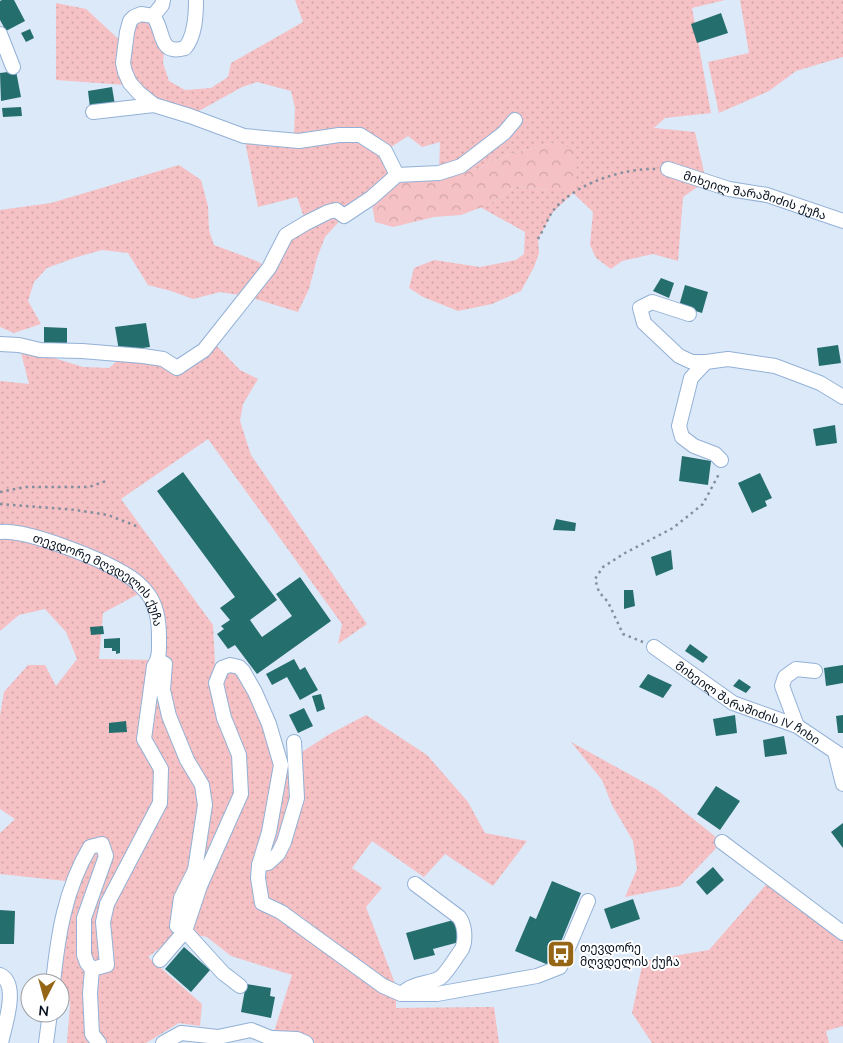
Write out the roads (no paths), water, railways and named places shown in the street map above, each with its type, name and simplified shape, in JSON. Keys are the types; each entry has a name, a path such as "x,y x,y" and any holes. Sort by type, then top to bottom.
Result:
{"street":[{"path":"153,16 162,5 163,0"},
{"path":"196,0 193,29 189,43 185,48 171,50 166,47 157,20 153,16 142,14 130,21 122,63 130,83 139,93 154,105 244,136 299,142 339,135 360,135 385,151 397,175"},
{"path":"0,34 13,67"},
{"path":"93,112 154,105"},
{"path":"0,344 18,345 40,350 143,356 163,359 178,368 204,350 264,275 286,235 328,212 336,210 344,216 371,198 397,175 439,173 461,166 504,133 515,120"},
{"name":"მიხეილ შარაშიძის ქუჩა","path":"668,169 729,189 767,195 843,221"},
{"path":"690,314 652,302 640,308 644,322 679,356 692,362 728,359 775,366 820,383 843,397"},
{"path":"706,362 692,378 679,426 682,437 694,446 715,454 721,460"},
{"name":"თევდორე მღვდელის ქუჩა","path":"0,532 7,531 47,540 94,558 126,574 148,595 160,621 158,660 154,666 144,739 161,769 160,803 107,904 103,922 108,965 92,969"},
{"name":"მიხეილ შარაშიძის IV ჩიხი","path":"654,647 732,703 797,726 839,754"},
{"name":"თევდორე მღვდელის ქუჩა","path":"158,660 165,664 163,690 168,716 187,760 202,785 205,805 195,870 181,898 177,926 185,931"},
{"path":"160,960 185,931 200,886 241,794 239,755 224,718 216,683 222,668 230,665 239,667 243,671 255,692 270,724 281,765 269,832 259,864 258,878 262,903 282,912 383,986 401,994 437,994 537,976 560,967 588,901"},
{"path":"797,726 782,686 785,677 796,669 815,671"},
{"path":"259,864 268,863 278,854 284,842 297,798 294,742"},
{"path":"839,754 843,784"},
{"path":"722,842 843,933"},
{"path":"54,973 58,938 65,906 90,847 102,844 106,856 84,918 84,955 86,963 92,969 90,993 92,1034 99,1043"},
{"path":"401,994 406,989 440,978 462,950 464,944 462,920 415,884"},
{"path":"185,931 223,973 240,986"},
{"path":"0,975 10,985 11,998 1,1043"},
{"path":"46,1043 49,1023"},
{"path":"163,1043 181,1033 218,1037 251,1030 277,1040 297,1039 306,1043"}],"place":[{"name":"თევდორე მღვდელის ქუჩა","path":"561,954"}]}
